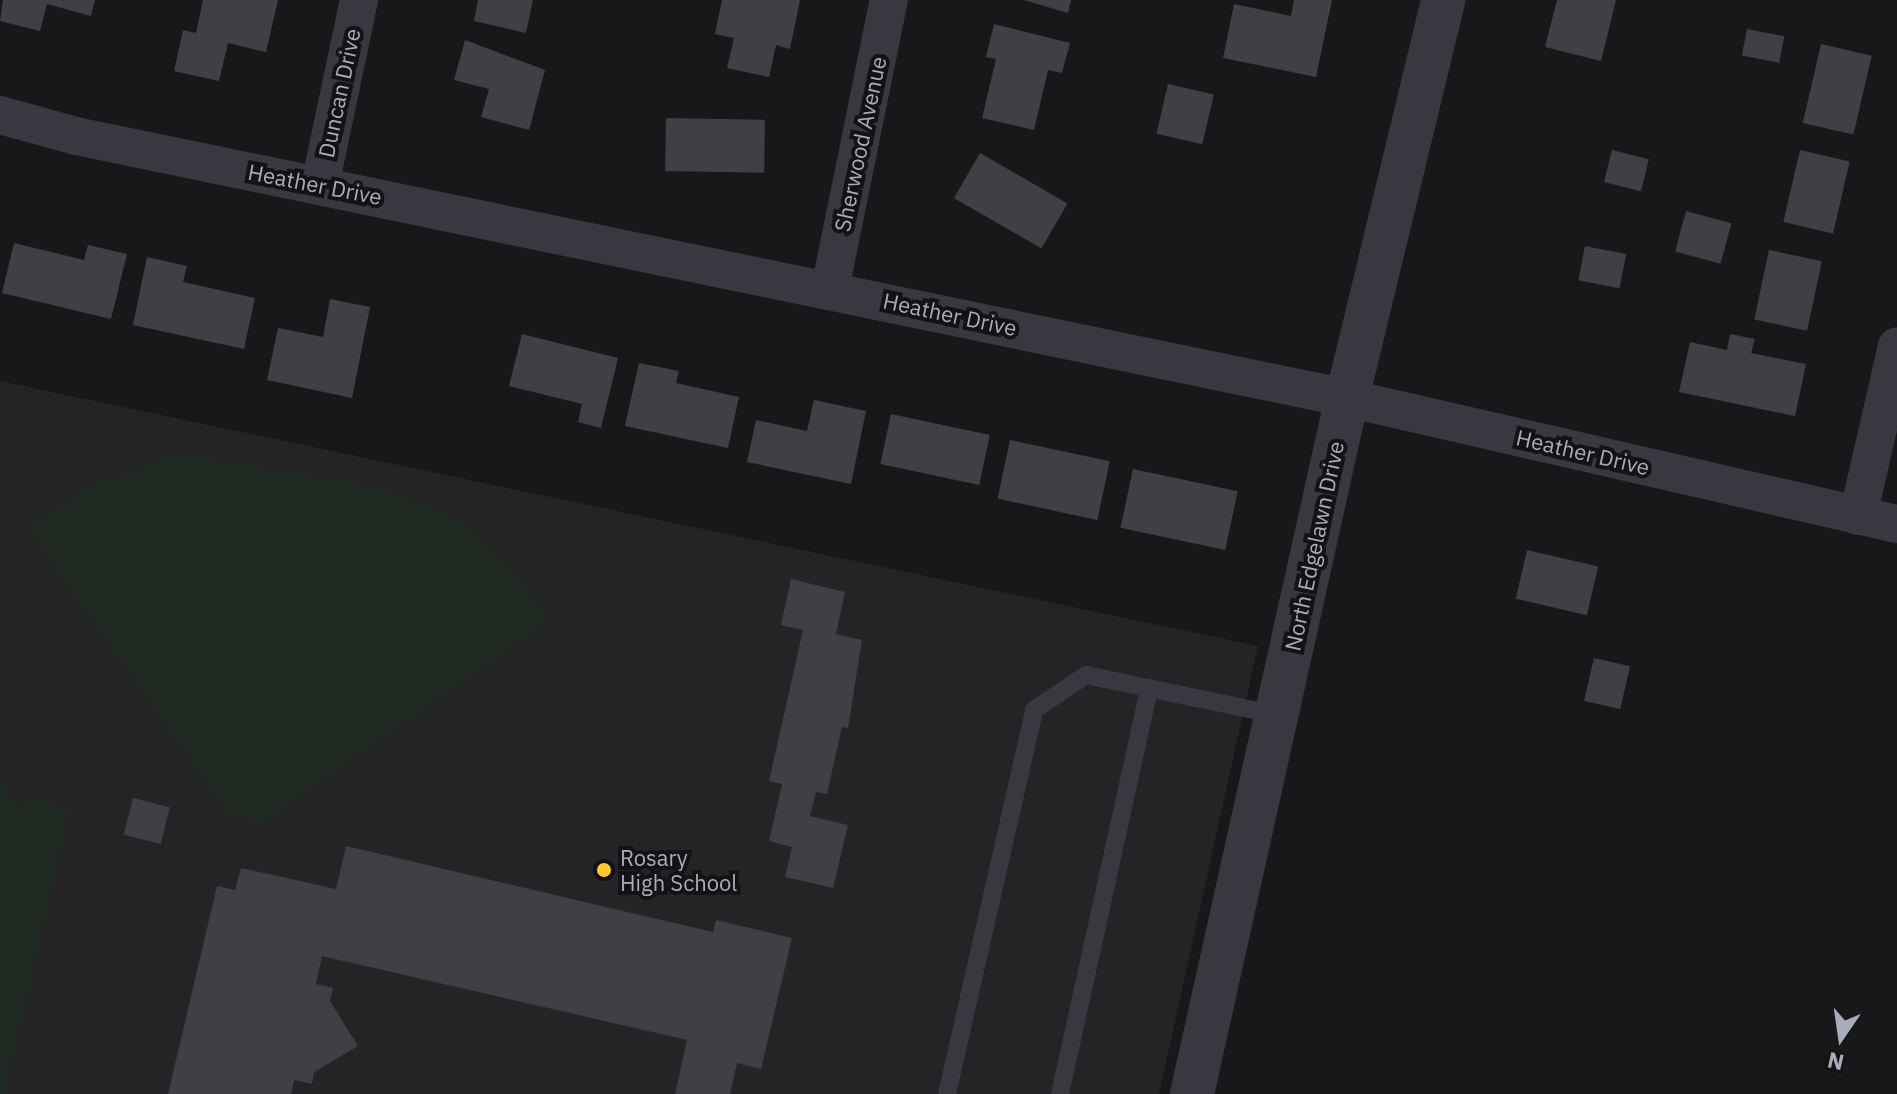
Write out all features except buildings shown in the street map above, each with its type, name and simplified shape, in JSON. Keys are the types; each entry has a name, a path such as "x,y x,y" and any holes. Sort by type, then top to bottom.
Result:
{"street":[{"name":"Duncan Drive","path":"320,185 359,0"},
{"name":"Sherwood Avenue","path":"830,289 889,0"},
{"name":"North Edgelawn Drive","path":"1192,1094 1347,398 1443,0"},
{"name":"Heather Drive","path":"0,115 76,136 1347,398 1897,524"},
{"path":"1858,516 1897,346"}],"lane":[{"path":"947,1094 1034,710 1086,675 1277,715"},
{"path":"1060,1094 1149,688"}],"shaded area":[{"name":"Rosary High School","path":"0,381 1258,646 1159,1094 0,1094"},
{"path":"177,453 373,485 423,503 471,527 513,571 550,621 261,824 228,815 26,527 94,484"},
{"path":"0,777 18,809 22,796 71,807 5,1094 0,1094"}],"place":[{"name":"Rosary High School","path":"604,870"}]}
